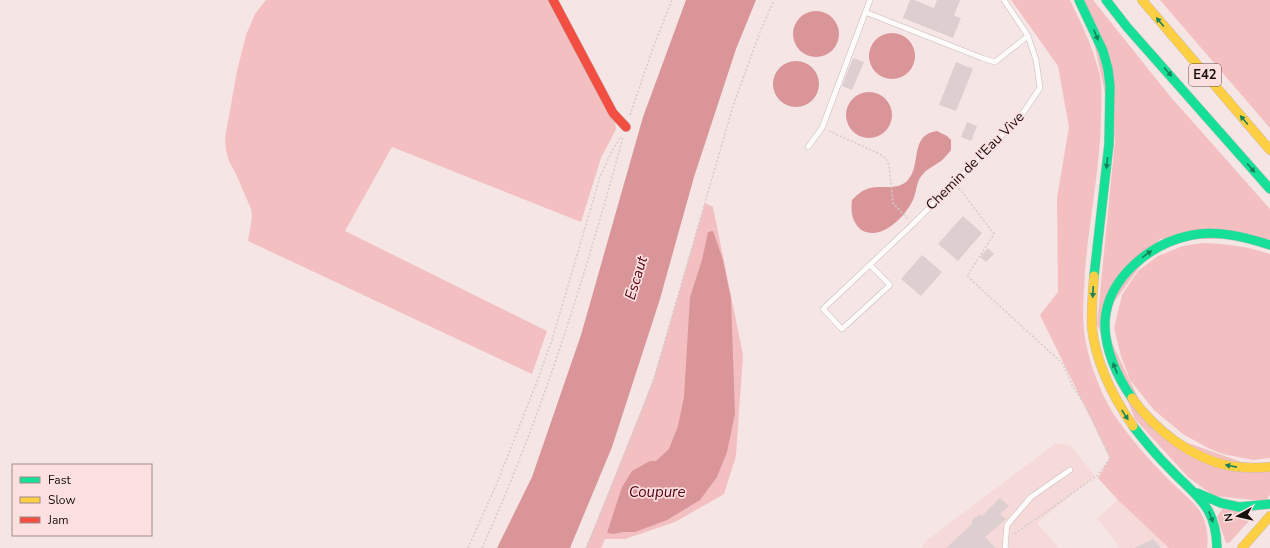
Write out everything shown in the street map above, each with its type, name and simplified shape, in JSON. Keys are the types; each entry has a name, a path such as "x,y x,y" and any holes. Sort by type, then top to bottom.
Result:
{"main road":[{"path":"553,0 613,114 626,127"},
{"path":"1078,0 1093,29 1105,58 1110,84 1111,119 1109,146 1095,256 1093,301 1093,333 1100,364 1122,410 1135,428 1169,468 1208,508 1213,519 1217,548"},
{"name":"E42","path":"1106,0 1127,27 1270,189"},
{"name":"E42","path":"1142,0 1270,150"},
{"path":"1270,245 1247,238 1223,234 1192,234 1167,242 1147,253 1127,271 1113,290 1106,316 1106,343 1116,371 1132,401 1148,420 1171,438 1195,453 1217,463 1244,468 1270,467"},
{"path":"1193,491 1221,503 1239,507 1270,504"},
{"path":"1242,548 1270,516"}],"lane":[{"path":"808,147 822,128 870,0"},
{"name":"Chemin de l'Eau Vive","path":"870,265 890,285 842,329 823,310 1021,116 1040,88 1036,60 1028,36 1004,0"},
{"path":"865,12 995,62 1028,36"},
{"path":"1006,548 1007,525 1031,497 1070,470"}],"path":[{"path":"632,110 654,45 672,0"},
{"path":"586,548 635,432 654,378 733,106 760,32 774,0"},
{"path":"468,548 497,483 552,340 600,177 611,152 626,127"},
{"path":"822,128 880,154 886,159 889,165 893,203 906,217"},
{"path":"482,548 521,457 546,389 585,268 620,149"},
{"path":"954,183 994,234 967,276 1063,364 1072,385 1088,410 1110,458 1098,475 1013,535 1006,537"}],"shaded area":[{"path":"266,0 558,0 614,116 616,129 601,158 581,222 392,147 345,231 547,331 532,374 248,241 252,217 251,209 229,161 225,138 237,71 246,35 255,14"},
{"path":"1011,0 1070,0 1093,53 1100,78 1101,101 1099,156 1087,252 1083,307 1084,334 1088,352 1100,388 1119,422 1147,456 1199,510 1206,528 1208,538 1207,548 1169,548 1118,500 1098,478 1110,458 1040,315 1058,292 1057,198 1069,127 1058,66"},
{"path":"1085,0 1093,0 1169,95 1270,209 1270,239 1160,239 1101,320 1154,431 1270,472 1270,495 1265,501 1214,496 1188,477 1135,419 1097,324 1115,140"},
{"path":"1160,0 1270,0 1270,128"},
{"name":"Coupure","path":"705,203 713,207 743,355 736,456 724,494 675,522 625,539 605,539 601,548 586,548 654,378"},
{"path":"1202,243 1236,246 1270,254 1270,458 1253,460 1223,454 1208,448 1183,434 1154,410 1130,380 1121,356 1114,328 1122,295 1138,271 1158,256 1183,246"},
{"path":"1056,443 1070,445 1095,476 1037,523 1059,548 921,548 926,541"},
{"path":"1118,500 1169,548 1120,548 1097,518"},
{"path":"1223,508 1249,513 1251,516 1249,521 1229,543 1226,543 1217,517"}],"water":[{"name":"Escaut","path":"686,0 756,0 736,49 694,177 660,299 612,447 570,548 497,548 532,477 581,335 643,117"},
{"path":"816,11 829,15 835,21 839,34 835,47 829,53 816,57 803,53 797,47 793,34 797,21 803,15"},
{"path":"892,33 905,37 911,43 915,56 911,69 905,75 892,79 879,75 873,69 869,56 873,43 879,37"},
{"path":"796,61 809,65 815,71 819,84 815,97 809,103 796,107 783,103 777,97 773,84 777,71 783,65"},
{"path":"869,92 882,96 888,102 892,115 888,128 882,134 869,138 856,134 850,128 846,115 850,102 856,96"},
{"path":"937,131 947,136 951,140 951,150 942,160 926,171 921,177 913,200 907,210 892,226 880,232 871,233 861,230 852,216 852,200 867,189 875,187 895,187 908,180 912,173 919,144 928,134"},
{"name":"Coupure","path":"713,231 723,260 731,299 735,414 727,452 717,477 700,500 667,520 635,532 614,534 607,533 622,487 632,471 650,461 656,461 669,449 678,426 684,397 690,297 702,260 708,232"}],"building":[{"path":"910,0 914,0 934,8 937,0 960,0 954,16 961,18 953,38 903,18"},
{"path":"853,58 864,62 852,90 842,86"},
{"path":"956,62 973,69 956,111 939,105"},
{"path":"967,122 977,126 971,141 961,137"},
{"path":"963,216 982,233 958,261 938,244"},
{"path":"988,248 994,254 986,262 980,257"},
{"path":"922,255 942,272 921,296 901,279"},
{"path":"1000,498 1009,506 1000,514 1006,519 985,537 996,548 946,548 972,524 972,520 980,514 982,516"},
{"path":"1153,539 1161,548 1134,548"}],"traffic: fast":[{"path":"1079,0 1103,51 1108,69 1110,86 1109,144 1094,276"},
{"path":"1106,0 1127,27 1270,189"},
{"path":"1132,398 1126,390 1112,362 1105,331 1105,321 1108,305 1114,290 1134,264 1147,254 1162,246 1177,239 1192,235 1212,233 1231,235 1270,245"},
{"path":"1133,426 1157,455 1204,504 1213,522 1217,548"},
{"path":"1197,493 1221,503 1239,507 1270,504"}],"traffic: slow":[{"path":"1142,0 1270,150"},
{"path":"1094,276 1092,328 1097,354 1106,380 1133,426"},
{"path":"1132,398 1151,421 1188,450 1202,457 1230,466 1250,468 1270,467"},
{"path":"1242,548 1270,516"}],"traffic: jam":[{"path":"553,0 613,113 626,127"}]}
